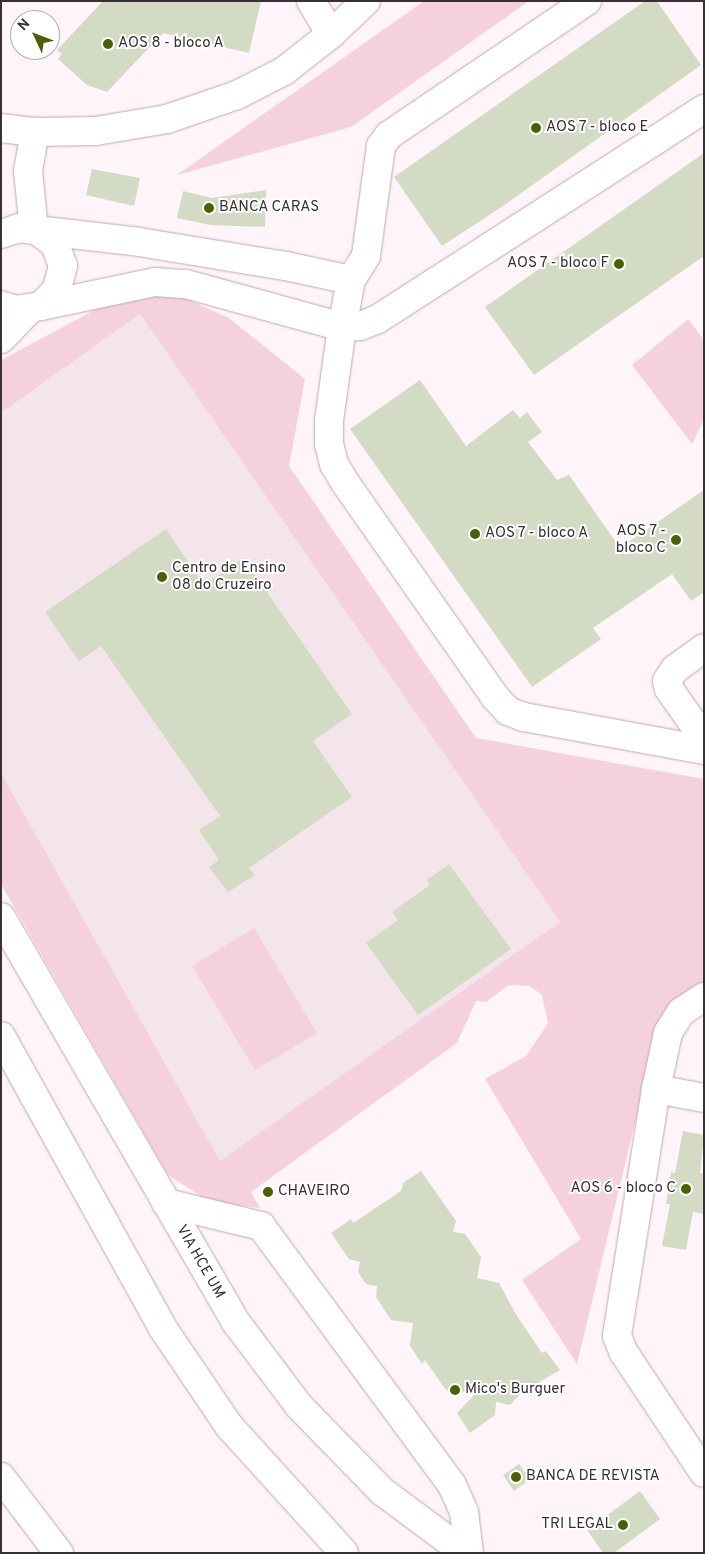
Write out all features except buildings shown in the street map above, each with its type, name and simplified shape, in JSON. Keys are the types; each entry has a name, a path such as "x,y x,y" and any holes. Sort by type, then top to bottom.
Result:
{"main road":[{"path":"311,1 331,34"},
{"path":"1,128 35,132 96,131 167,119 236,95 284,70 331,34 366,1"},
{"path":"587,1 390,135 381,146 377,162 366,256 351,280 342,327 329,422 329,444 334,464 495,697 508,711 524,717 704,750"},
{"path":"1,305 16,310 155,282 186,284 342,327 360,326 378,319 704,109"},
{"path":"1,339 57,289 62,266 54,244 35,230 28,171 35,132"},
{"path":"1,234 19,228 139,242 351,280"},
{"path":"237,298 247,261"},
{"path":"704,648 675,669 667,681 669,689 704,739"},
{"name":"VIA HCE UM","path":"1,917 235,1321 299,1406 383,1492 465,1553"},
{"path":"704,997 681,1012 668,1033 656,1089 617,1336 624,1353 704,1473"},
{"path":"1,1036 162,1327 229,1426 344,1553"},
{"path":"656,1089 704,1098"},
{"path":"166,1203 261,1226 452,1485 464,1512 469,1553"},
{"path":"1,1477 59,1553"}],"shaded area":[{"path":"424,1 529,1 351,127 177,175"},
{"path":"169,291 229,318 305,379 289,466 476,738 704,779 704,994 659,1023 577,1364 522,1280 581,1239 485,1079 526,1056 548,1023 542,995 530,986 509,985 486,1002 476,1001 457,1043 251,1192 260,1208 209,1201 168,1175 1,884 1,773 220,1161 560,922 140,314 1,413 1,360 119,297"},
{"name":"Centro de Ensino 08 do Cruzeiro","path":"140,314 560,922 220,1162 1,773 1,413"},
{"path":"688,319 704,340 704,419 692,444 632,365"},
{"path":"254,928 317,1033 255,1070 192,966"}],"place":[{"name":"AOS 8 - bloco A","path":"108,44"},
{"name":"AOS 7 - bloco E","path":"536,128"},
{"name":"BANCA CARAS","path":"209,208"},
{"name":"AOS 7 - bloco F","path":"619,264"},
{"name":"AOS 7 - bloco A","path":"475,534"},
{"name":"AOS 7 - bloco C","path":"676,540"},
{"name":"Centro de Ensino 08 do Cruzeiro","path":"162,577"},
{"name":"AOS 6 - bloco C","path":"686,1189"},
{"name":"CHAVEIRO","path":"268,1192"},
{"name":"Mico's Burguer","path":"455,1390"},
{"name":"BANCA DE REVISTA","path":"516,1477"},
{"name":"TRI LEGAL","path":"623,1525"}]}
